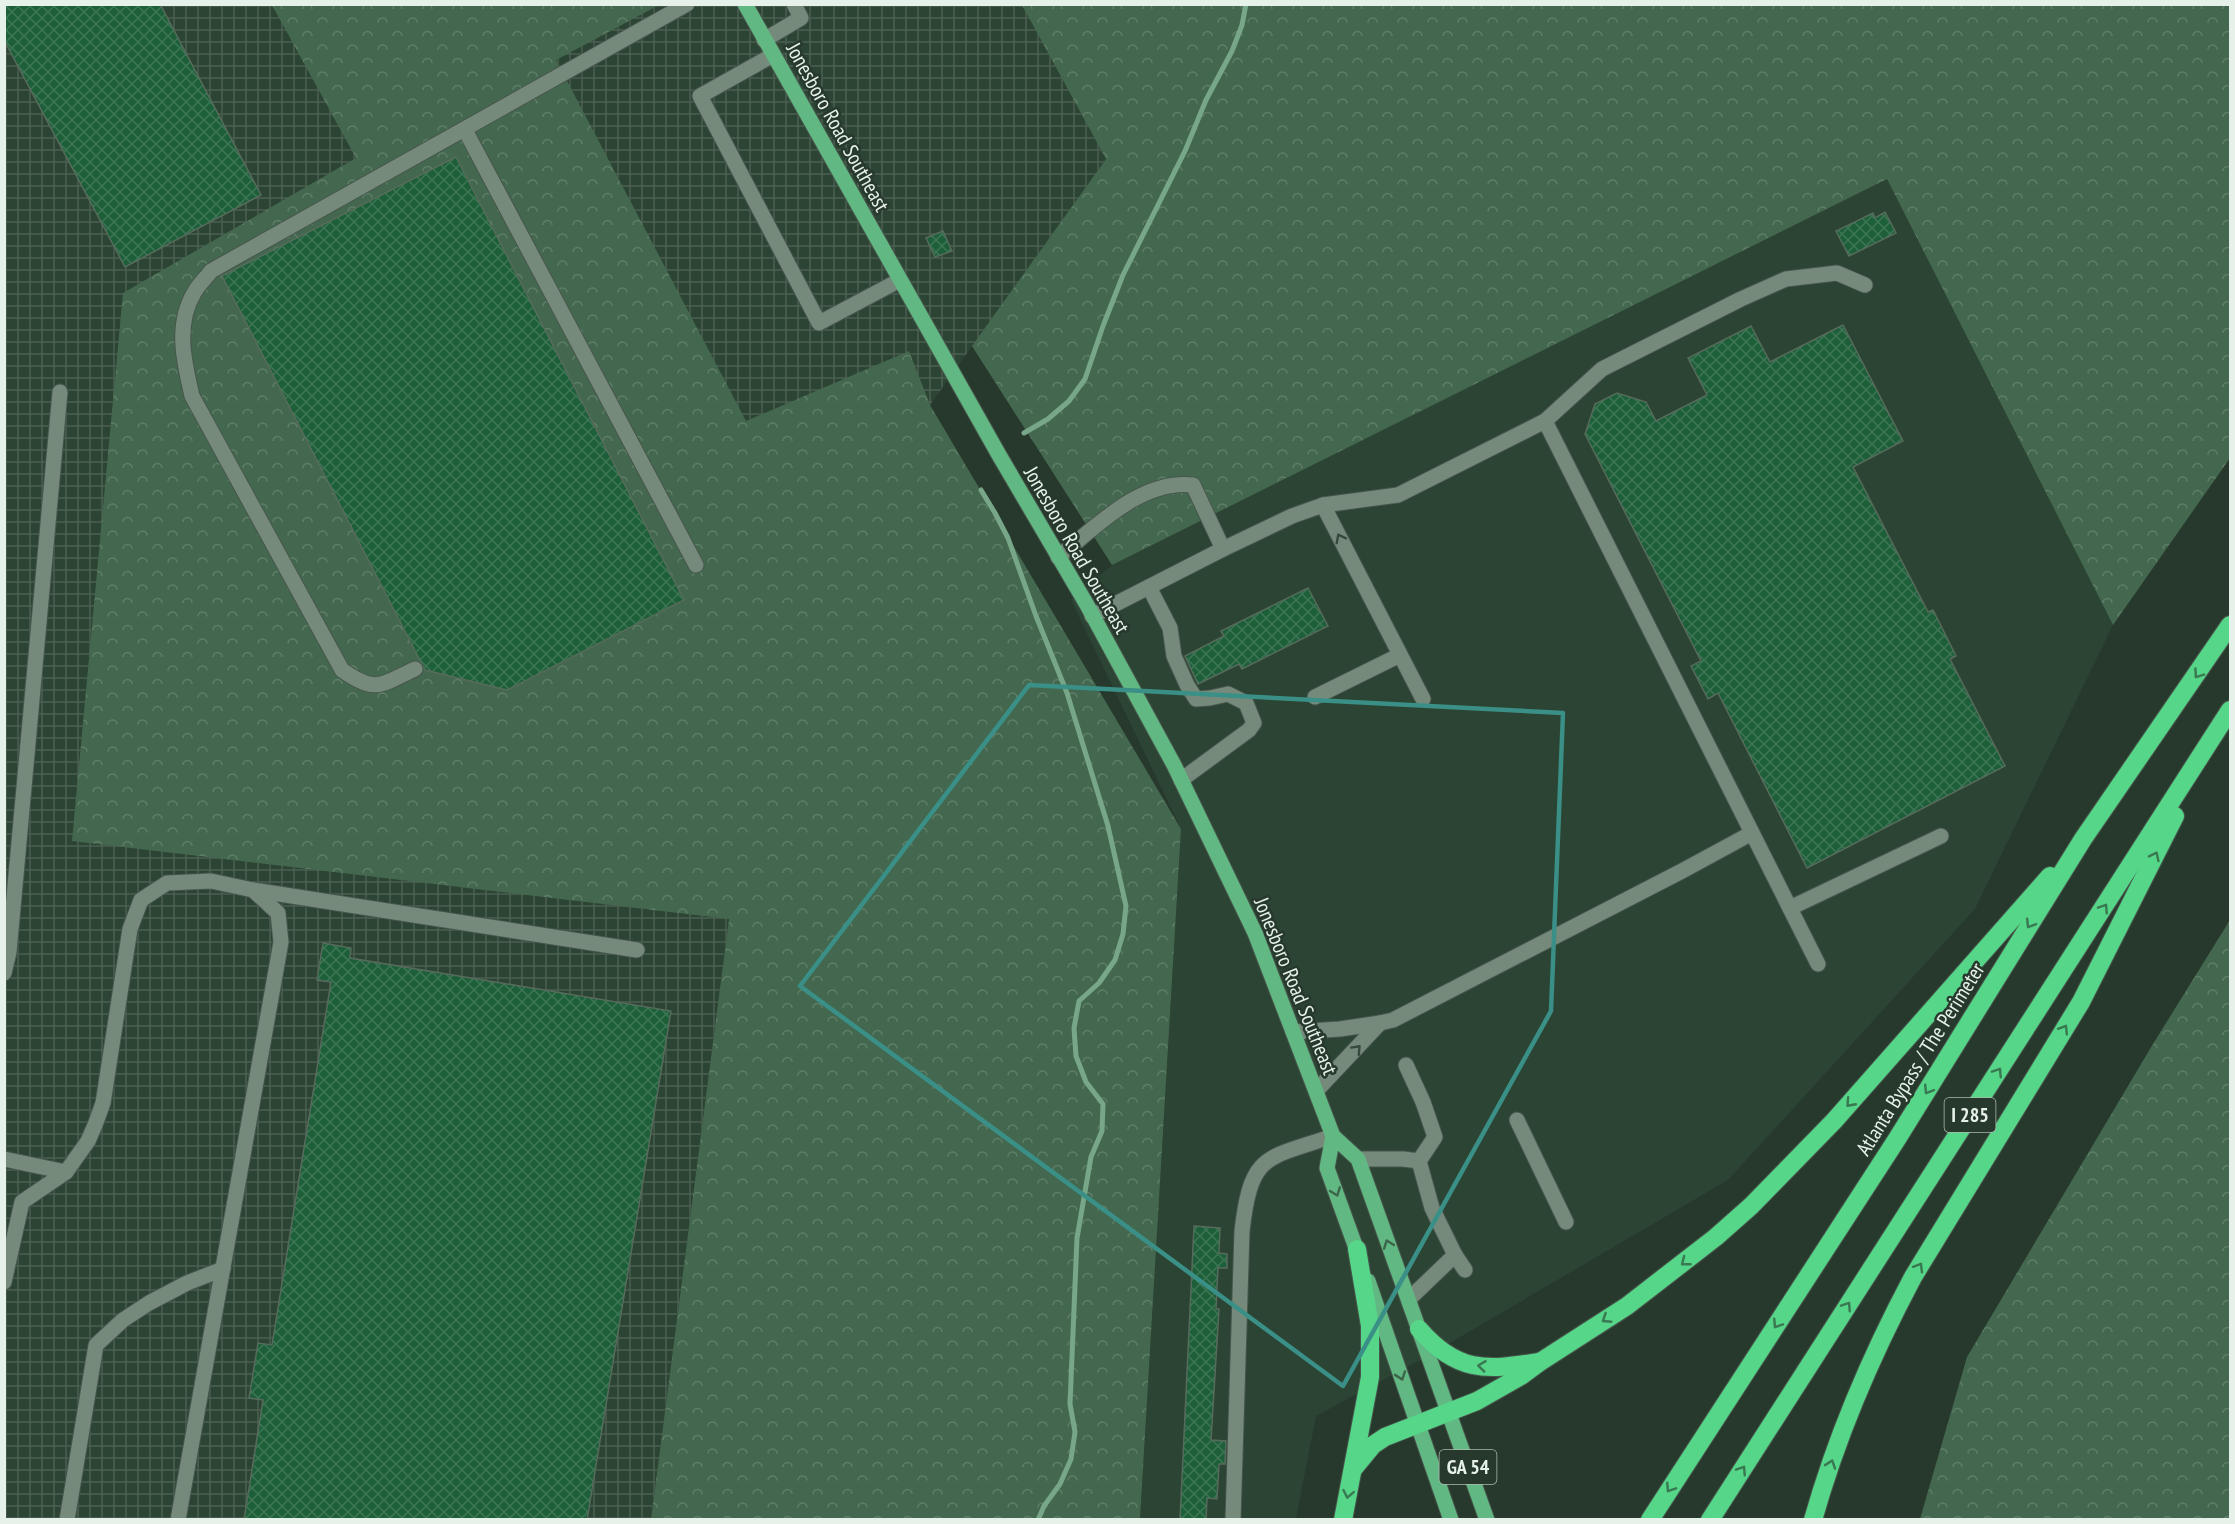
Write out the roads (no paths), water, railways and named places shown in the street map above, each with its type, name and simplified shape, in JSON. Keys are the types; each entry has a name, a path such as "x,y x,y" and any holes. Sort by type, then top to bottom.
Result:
{"highway":[{"name":"Atlanta Bypass / The Perimeter","path":"1650,1520 1897,1139 2084,838 2230,625"},
{"name":"I 285","path":"1710,1520 2230,710"},
{"path":"1814,1520 1841,1435 1888,1324 1913,1277 2081,1002 2147,874 2210,743"},
{"path":"1353,1468 1372,1445 1385,1437 1448,1413 1500,1388 1627,1306 1707,1245 1751,1206 1842,1112 2084,838"},
{"path":"1343,1520 1366,1404 1371,1350 1368,1304 1357,1249"},
{"path":"1419,1329 1432,1344 1465,1364 1487,1367 1540,1362"}],"main road":[{"name":"Jonesboro Road Southeast","path":"745,4 1092,616 1181,780 1255,933 1333,1136 1358,1159 1487,1520"},
{"name":"GA 54","path":"1333,1136 1327,1168 1451,1520"}],"street":[{"path":"415,669 377,687 360,682 342,670 192,396 183,358 183,322 193,294 211,271 687,4"},
{"path":"764,40 801,18 794,4"},
{"path":"773,55 700,96 819,323 900,280"},
{"path":"465,130 696,565"},
{"path":"1092,616 1292,516 1323,505 1398,495 1545,421 1602,369 1741,299 1786,279 1837,273 1865,285"},
{"path":"4,973 9,952 60,392"},
{"path":"1545,421 1818,964"},
{"path":"1058,557 1126,504 1154,490 1180,484 1193,485 1223,549"},
{"path":"1323,505 1423,699"},
{"path":"1149,587 1170,628 1174,656 1196,699 1228,694 1246,703 1254,723 1249,730 1181,780"},
{"path":"1316,696 1400,655"},
{"path":"1293,1032 1340,1029 1393,1020 1752,833"},
{"path":"1790,908 1941,836"},
{"path":"4,1282 6,1264 22,1202 66,1172 88,1141 103,1102 130,928 141,900 167,883 211,881 253,890 637,950"},
{"path":"178,1520 281,942 278,914 253,890"},
{"path":"1316,1091 1380,1023"},
{"path":"1406,1065 1423,1102 1435,1137 1419,1161 1432,1208 1465,1270"},
{"path":"1517,1120 1566,1222"},
{"path":"1233,1520 1242,1231 1247,1194 1259,1167 1269,1158 1333,1136"},
{"path":"4,1159 66,1172"},
{"path":"1358,1159 1419,1161"},
{"path":"1408,1299 1455,1255"},
{"path":"67,1520 96,1345 123,1320 149,1303 187,1283 223,1269"}],"waterway":[{"path":"1024,433 1048,419 1069,401 1085,379 1123,275 1185,151 1206,100 1232,51 1242,25 1246,4"},
{"path":"981,490 1008,538 1067,693 1108,826 1126,906 1123,934 1115,960 1099,983 1079,1001 1074,1028 1076,1056 1086,1082 1103,1104 1102,1131 1091,1157 1077,1238 1070,1404 1075,1432 1071,1459 1060,1484 1044,1506 1038,1520"}]}
